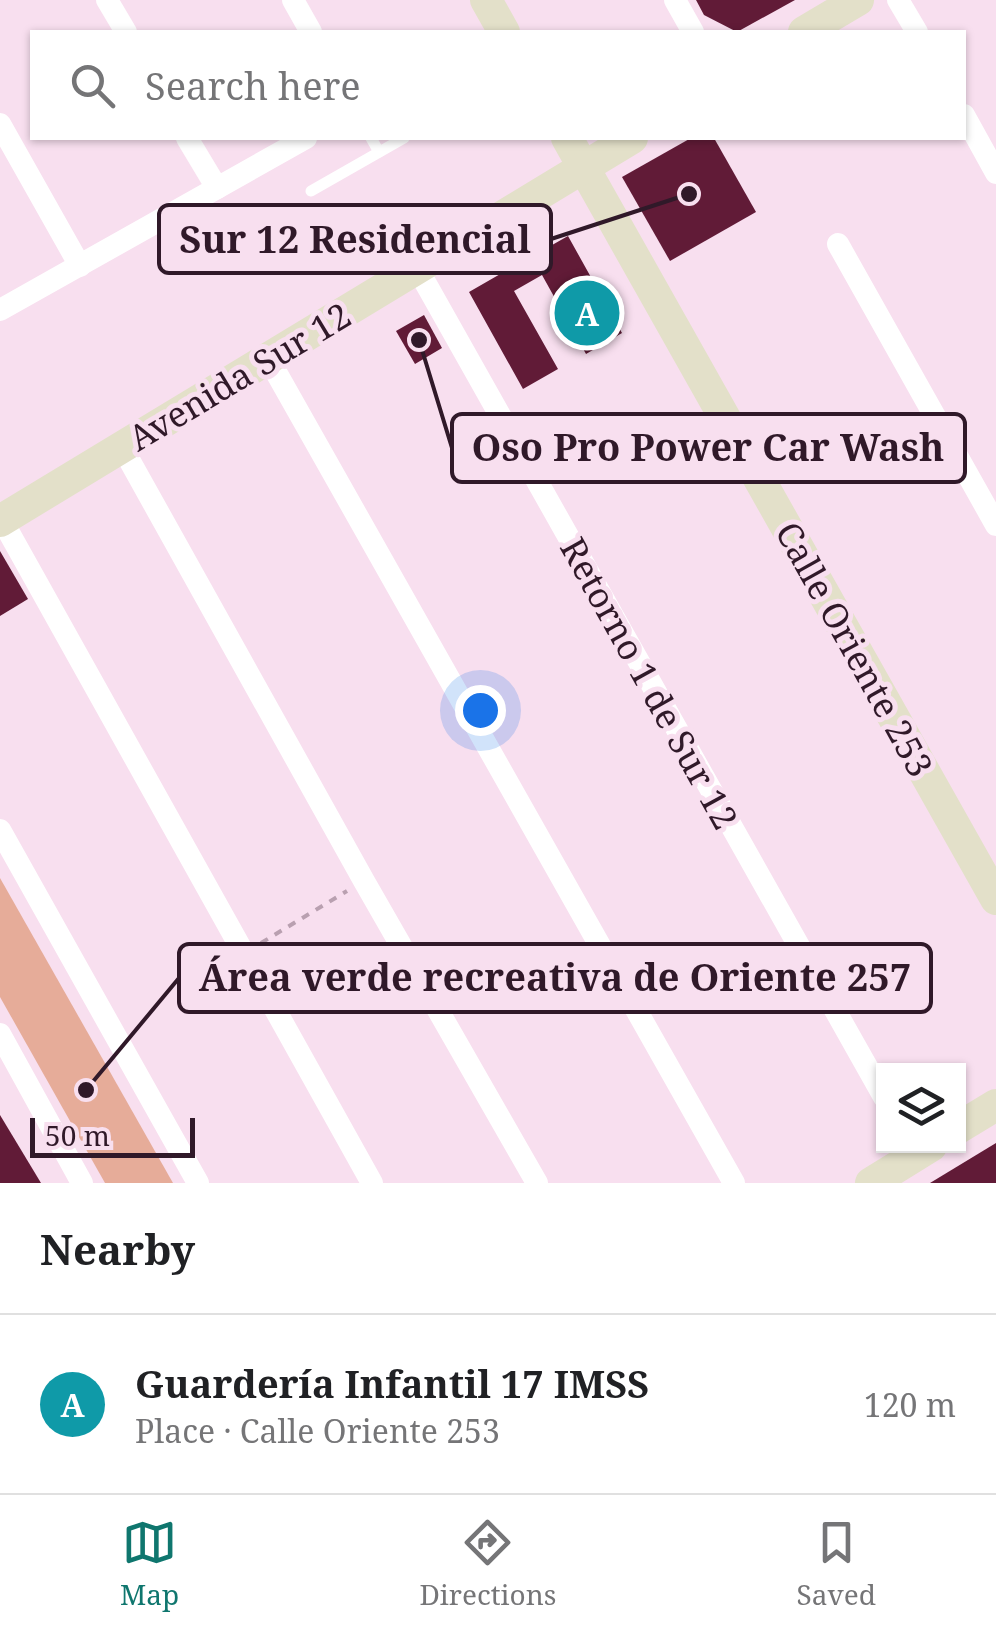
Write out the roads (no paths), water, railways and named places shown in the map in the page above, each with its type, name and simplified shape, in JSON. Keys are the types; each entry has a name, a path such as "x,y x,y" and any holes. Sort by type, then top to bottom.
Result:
{"street":[{"path":"107,0 125,30"},
{"path":"293,0 311,30"},
{"path":"675,0 693,30"},
{"path":"898,0 916,30"},
{"path":"807,30 854,1"},
{"path":"966,119 996,173"},
{"path":"0,124 80,266"},
{"path":"189,140 217,188"},
{"path":"0,310 302,140"},
{"name":"Calle Oriente 253","path":"568,140 996,899"},
{"name":"Avenida Sur 12","path":"1,520 629,140"},
{"path":"838,244 996,525"},
{"name":"Retorno 1 de Sur 12","path":"417,268 876,1084"},
{"path":"268,358 734,1183"},
{"path":"122,447 537,1183"},
{"path":"1,520 372,1183"},
{"path":"0,830 198,1183"},
{"path":"0,1034 82,1183"},
{"path":"966,1123 996,1105"},
{"path":"872,1183 913,1153"}],"lane":[{"path":"372,140 380,152"},
{"path":"311,191 401,140"}],"place":[{"name":"Sur 12 Residencial","path":"689,194"},
{"name":"Guardería Infantil 17 IMSS","path":"587,313"},
{"name":"Oso Pro Power Car Wash","path":"419,340"},
{"name":"Área verde recreativa de Oriente 257","path":"86,1090"}]}
